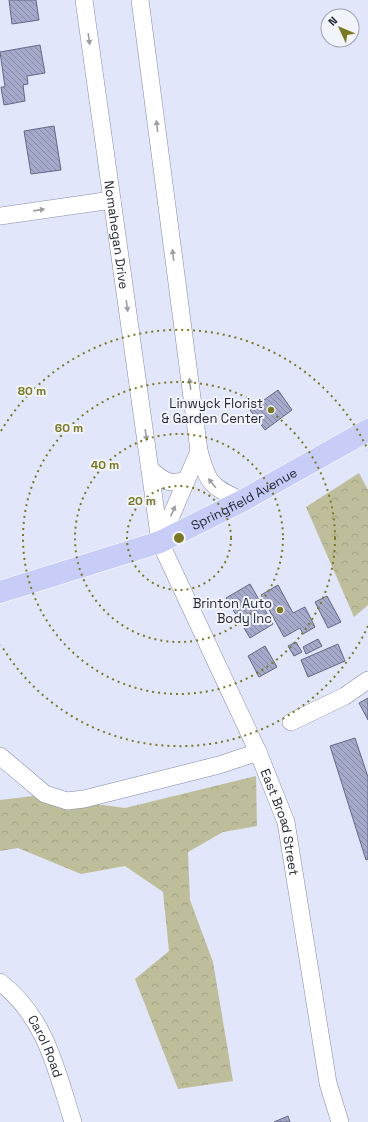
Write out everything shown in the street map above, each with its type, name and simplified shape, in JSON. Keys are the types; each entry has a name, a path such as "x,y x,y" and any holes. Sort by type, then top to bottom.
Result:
{"main road":[{"name":"Springfield Avenue","path":"0,592 160,542 242,501 368,430"}],"street":[{"name":"Nomahegan Drive","path":"84,0 160,542"},
{"path":"140,0 199,451 206,474 215,487 242,501"},
{"path":"0,216 112,200"},
{"path":"160,542 199,451"},
{"path":"150,469 168,482 178,483 186,480"},
{"name":"East Broad Street","path":"160,542 258,752 286,822 328,1082 340,1122"},
{"path":"291,722 345,696 368,680"},
{"path":"0,756 45,794 67,801 84,800 219,766 258,752"},
{"name":"Carol Road","path":"0,982 14,992 34,1017 48,1043 73,1122"}],"green space":[{"path":"359,473 368,490 368,605 354,617 306,507"},
{"path":"256,776 257,826 223,832 188,852 190,900 213,962 233,1081 178,1089 135,979 169,951 163,892 125,866 81,874 18,848 0,851 0,800 34,796 125,808"}],"building":[{"path":"9,0 36,0 39,20 12,24"},
{"path":"40,45 45,73 27,76 28,84 23,85 25,101 4,105 1,87 5,87 0,52"},
{"path":"54,126 61,170 31,174 24,131"},
{"name":"Linwyck Florist & Garden Center","path":"278,390 292,410 265,430 250,410"},
{"path":"250,584 273,624 250,638 226,598"},
{"name":"Brinton Auto Body Inc","path":"278,585 293,613 305,607 315,627 303,634 300,628 284,637 261,595"},
{"path":"327,596 341,622 328,628 315,602"},
{"path":"318,639 322,646 306,654 303,647"},
{"path":"296,642 302,652 294,656 288,646"},
{"path":"338,644 345,661 308,677 301,660"},
{"path":"265,646 277,667 259,677 248,656"},
{"path":"368,698 368,720 359,703"},
{"path":"355,738 368,777 368,859 366,860 330,746"},
{"path":"288,1116 290,1122 274,1122"}],"place":[{"name":"Linwyck Florist & Garden Center","path":"271,410"},
{"name":"Brinton Auto Body Inc","path":"280,610"}]}
